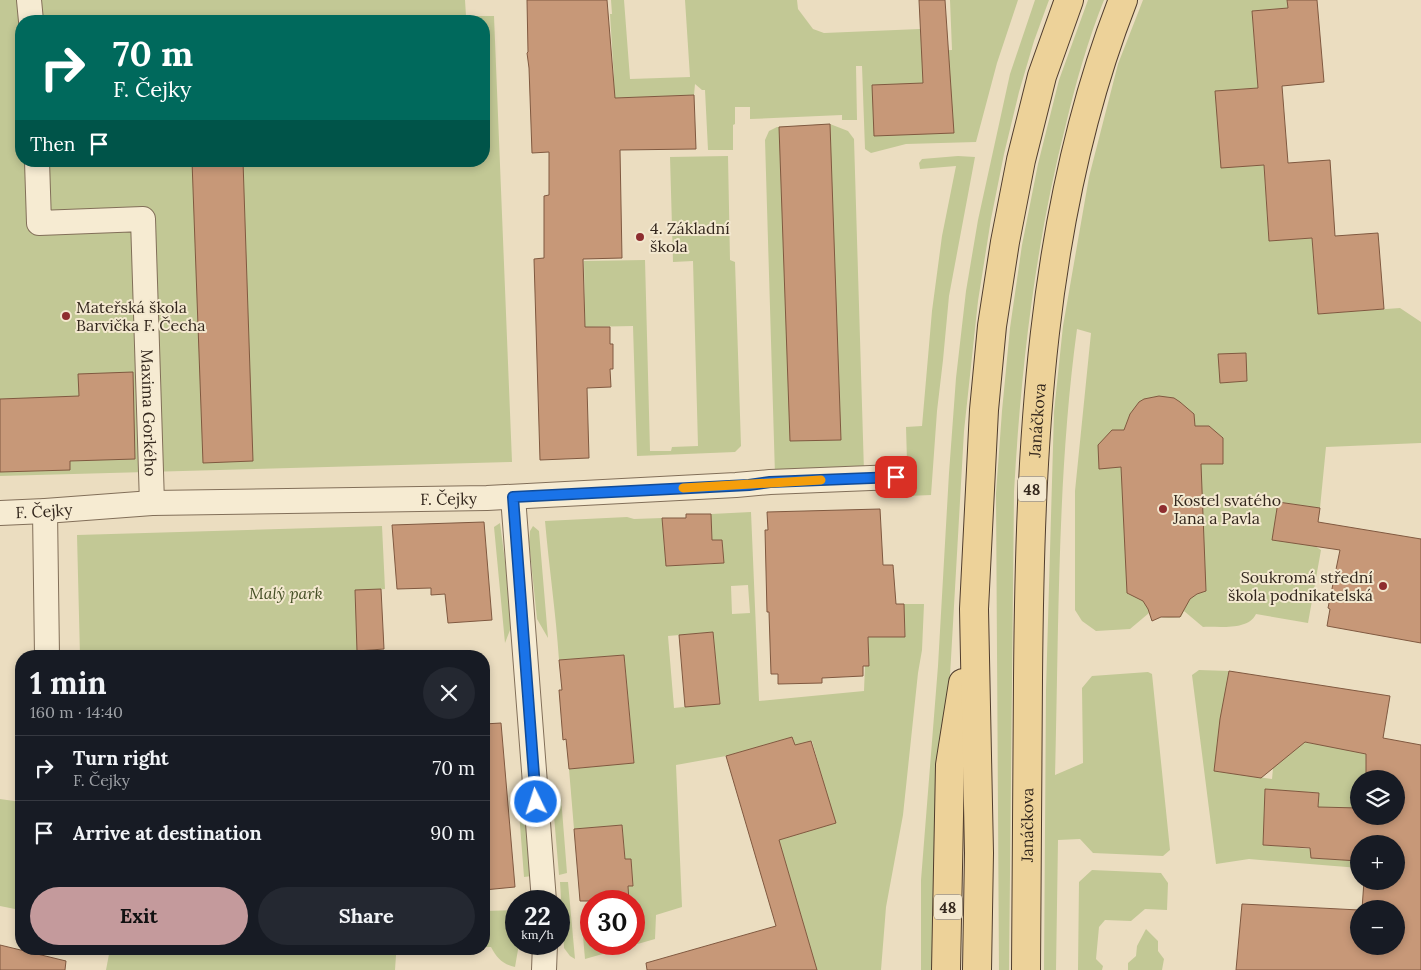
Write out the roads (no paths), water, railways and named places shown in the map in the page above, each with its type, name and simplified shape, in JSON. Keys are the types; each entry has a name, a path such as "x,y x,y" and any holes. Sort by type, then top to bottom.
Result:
{"main road":[{"name":"48","path":"977,970 979,854 974,609 984,410 992,326 1005,242 1021,160 1042,76 1069,0"},
{"name":"Janáčkova","path":"1026,970 1029,611 1036,414 1055,260 1072,171 1092,91 1123,0"},
{"name":"48","path":"946,970 950,765 974,609"}],"street":[{"path":"29,0 30,15"},
{"name":"Maxima Gorkého","path":"37,167 39,223 144,220 152,503"},
{"name":"F. Čejky","path":"0,513 152,503 513,497 770,482 896,477"},
{"path":"513,497 543,890"},
{"path":"45,511 47,650"},
{"path":"544,970 545,955"}],"place":[{"name":"4. Základní škola","path":"640,237"},
{"name":"Mateřská škola Barvička F. Čecha","path":"66,316"},
{"name":"Kostel svatého Jana a Pavla","path":"1163,509"},
{"name":"Soukromá střední škola podnikatelská","path":"1383,586"}],"park label":[{"name":"Malý park","path":"286,593"}]}
